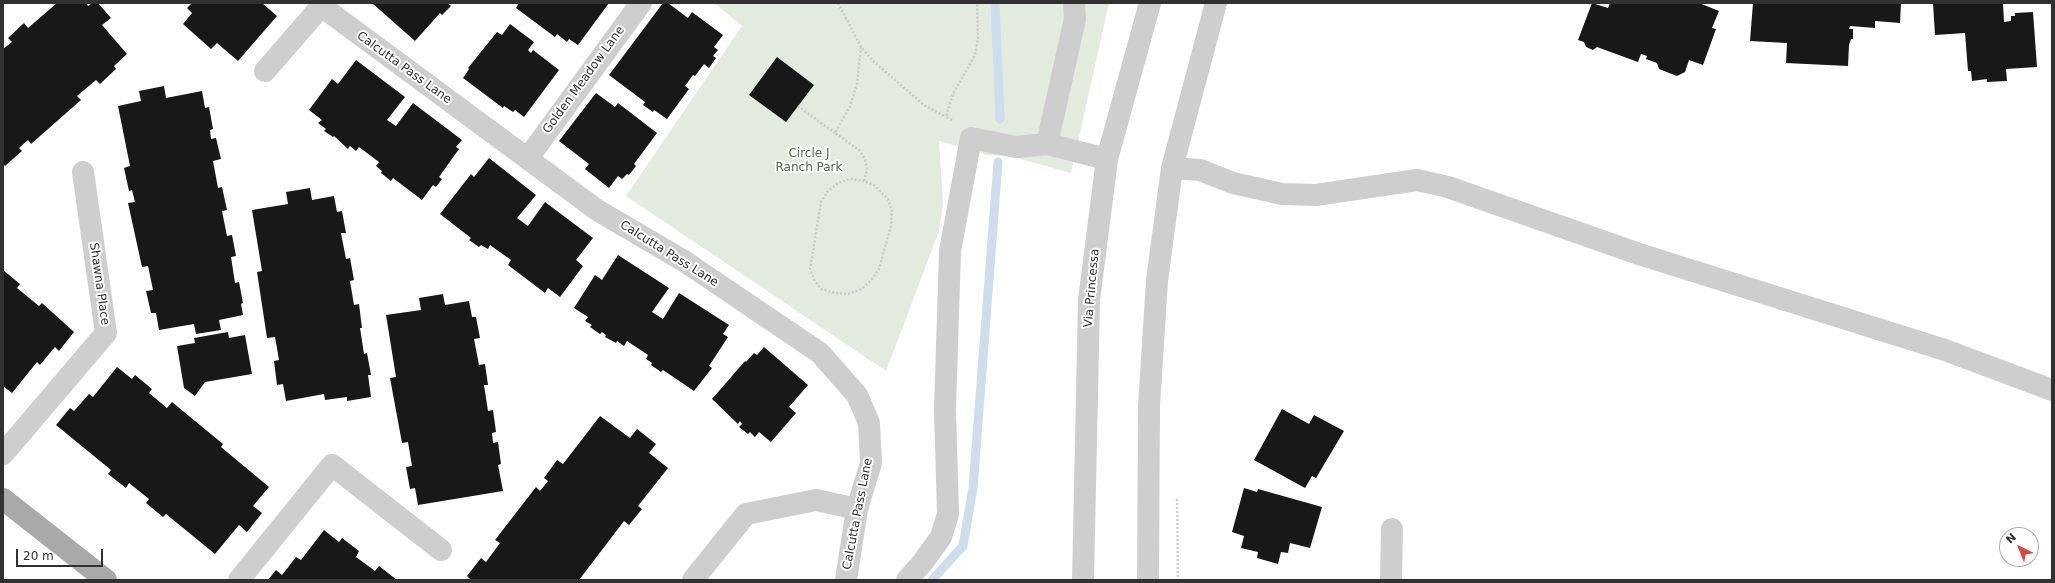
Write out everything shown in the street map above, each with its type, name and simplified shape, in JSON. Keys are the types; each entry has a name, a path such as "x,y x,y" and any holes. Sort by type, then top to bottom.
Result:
{"main road":[{"path":"3,499 106,580"}],"street":[{"name":"Golden Meadow Lane","path":"528,158 641,3"},
{"path":"1047,144 1075,19 1074,3"},
{"name":"Via Princessa","path":"1083,580 1089,300 1107,159 1150,3"},
{"path":"1148,580 1149,406 1157,281 1172,168 1216,3"},
{"name":"Calcutta Pass Lane","path":"323,5 597,210 684,260 820,353 857,395 869,423 871,463 857,509 846,580"},
{"path":"265,71 323,5"},
{"path":"907,580 923,562 941,537 948,514 945,409 950,251 971,138 1016,148 1047,144 1107,159"},
{"path":"1172,168 1200,170 1233,183 1282,194 1316,194 1418,180 1448,187 1639,254 1945,350 2052,390"},
{"name":"Shawna Place","path":"3,454 106,333 83,172"},
{"path":"239,580 332,465 441,550"},
{"path":"693,580 746,514 816,500 857,509"},
{"path":"1391,580 1392,529"}],"path":[{"path":"838,3 861,47 873,61 924,105 957,122"},
{"path":"946,117 953,94 975,55 978,38 977,3"},
{"path":"835,133 850,106 857,84 861,47"},
{"path":"798,106 859,150 865,159 867,169 864,181"},
{"path":"850,179 864,181 874,185 888,199 892,211 891,226 879,269 873,278 862,289 848,294 835,293 821,289 810,270 821,202 827,192 838,183 850,179"}],"green space":[{"name":"Circle J Ranch Park","path":"714,3 1109,3 1071,173 1010,156 987,155 939,141 943,203 939,231 886,371 626,196 742,26"}],"building":[{"path":"57,3 86,3 88,6 92,3 98,3 111,18 102,25 127,54 114,66 116,69 100,84 96,80 77,96 81,100 31,144 28,140 19,148 22,151 5,166 3,164 3,49 12,42 8,38 24,23 28,28"},
{"path":"192,3 262,3 277,16 238,61 217,43 211,49 183,24 192,13 187,8"},
{"path":"372,3 447,3 451,6 442,15 440,13 415,41"},
{"path":"519,3 609,3 578,45 569,39 567,42 557,34 555,37 516,8"},
{"path":"663,3 668,3 688,18 692,12 723,35 714,47 718,50 713,56 716,58 709,68 704,64 695,76 693,75 685,86 689,89 667,119 654,110 653,112 643,105 645,102 609,75"},
{"path":"1592,3 1608,8 1610,3 1699,3 1719,11 1712,28 1716,29 1703,65 1689,60 1685,72 1677,76 1659,69 1657,63 1646,59 1647,56 1641,54 1638,62 1597,47 1593,50 1586,47 1584,42 1578,40"},
{"path":"1753,3 1901,3 1900,23 1875,21 1875,28 1850,26 1849,29 1853,29 1853,39 1851,39 1849,45 1848,66 1786,63 1787,43 1750,41"},
{"path":"1933,3 2003,3 2004,22 2011,21 2011,16 2015,16 2015,13 2033,12 2037,67 2006,69 2007,81 1987,82 1987,79 1972,81 1971,71 1968,71 1965,33 1935,35"},
{"path":"510,24 534,42 528,50 531,53 533,50 559,70 524,117 515,110 513,112 504,106 503,108 463,78 469,69 468,68 497,32 502,35"},
{"path":"777,57 814,85 786,122 749,95"},
{"path":"356,60 405,97 387,120 396,126 413,103 462,140 456,147 459,149 439,177 442,179 436,187 433,185 422,200 393,178 391,181 381,173 382,171 376,166 379,162 359,147 356,151 350,146 348,149 334,136 333,137 324,131 326,129 318,123 322,120 309,110 332,79 338,84"},
{"path":"164,86 166,98 202,91 205,108 209,107 213,129 210,130 211,139 216,138 221,159 213,161 218,188 222,187 227,210 222,211 227,236 232,235 236,256 231,257 235,283 239,282 243,303 241,304 243,315 219,320 221,330 196,334 194,324 159,330 156,313 151,313 146,291 153,290 148,266 142,267 128,203 135,202 132,190 129,191 124,168 130,166 118,106 141,101 139,91"},
{"path":"596,93 615,107 618,103 657,133 634,164 636,166 629,175 627,174 622,179 618,176 609,188 585,169 589,164 559,141"},
{"path":"489,158 536,195 517,218 528,226 545,202 593,238 576,260 583,266 560,297 548,288 545,293 508,265 511,260 490,245 488,249 481,245 479,247 469,240 471,238 440,214 471,174 474,177"},
{"path":"310,188 312,200 334,196 337,212 342,211 346,233 341,233 346,259 350,258 354,280 350,281 354,305 359,304 362,328 360,328 364,354 367,353 371,375 368,375 371,397 347,401 347,397 325,400 324,394 286,401 283,384 277,385 274,361 279,360 275,337 267,338 257,272 262,271 252,210 288,204 286,192"},
{"path":"618,255 669,288 652,312 663,319 679,293 729,325 723,334 728,337 709,366 712,368 694,391 663,370 661,372 651,365 652,363 646,359 648,355 627,341 624,346 617,341 616,343 605,337 606,335 602,332 600,334 590,327 592,325 585,321 588,317 574,308 595,275 602,280"},
{"path":"3,270 20,284 17,288 39,306 42,303 74,332 59,351 55,347 40,365 37,362 12,393 3,386"},
{"path":"443,294 445,305 469,301 472,317 476,317 480,338 474,339 479,365 485,364 488,385 484,385 488,411 493,410 496,432 492,433 493,443 498,442 501,464 498,465 503,491 418,505 415,488 410,489 406,467 412,466 408,442 402,443 390,378 396,377 386,315 421,310 419,298"},
{"path":"228,332 229,338 245,335 252,374 205,382 195,396 184,388 177,346 195,343 194,338"},
{"path":"764,347 808,385 789,407 796,413 771,442 759,432 755,437 750,432 748,434 739,427 742,424 740,421 738,424 712,399 745,361 746,362 754,353 757,355"},
{"path":"117,367 132,379 135,375 152,389 149,393 167,408 172,402 223,444 221,447 269,487 253,506 262,513 247,532 239,525 215,554 166,514 163,517 146,503 149,499 129,483 126,488 108,474 111,470 56,425 70,408 74,411 89,394 93,397"},
{"path":"1282,409 1309,424 1314,415 1344,431 1316,478 1312,476 1305,488 1254,460"},
{"path":"600,416 630,438 637,429 656,444 649,453 668,468 638,506 642,509 629,525 624,521 579,580 471,580 467,576 481,558 486,562 500,543 495,540 536,487 540,491 548,481 544,478 557,460 563,464"},
{"path":"1244,488 1257,492 1258,489 1322,507 1310,548 1290,543 1288,553 1281,552 1278,564 1257,558 1258,552 1241,548 1244,536 1232,532"},
{"path":"324,530 339,542 342,538 359,551 356,557 375,571 379,566 397,580 268,580 276,570 282,575 296,557 301,560"}],"waterway":[{"path":"995,3 1000,119"},
{"path":"932,580 963,546 973,488 998,162"}]}
